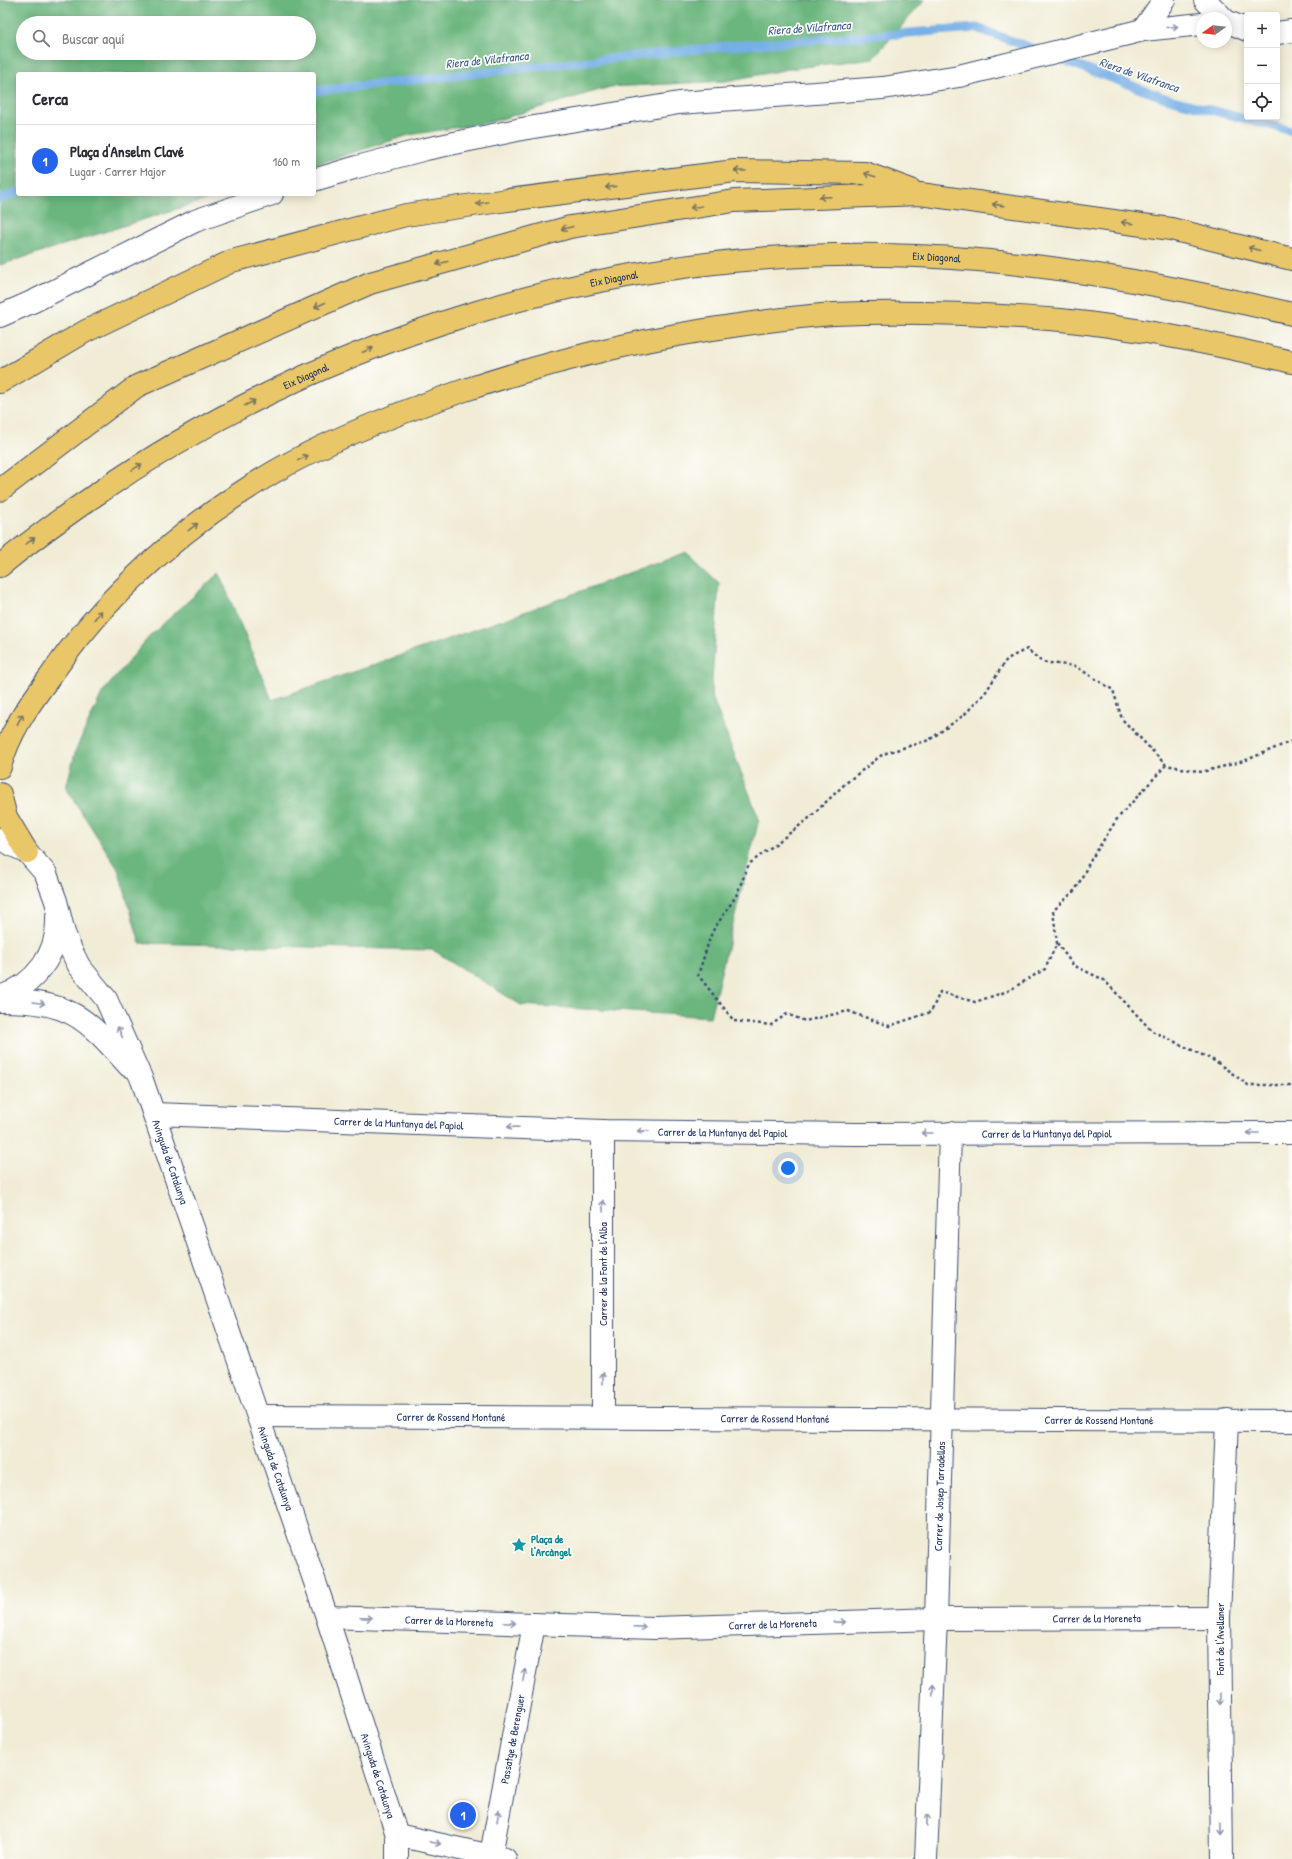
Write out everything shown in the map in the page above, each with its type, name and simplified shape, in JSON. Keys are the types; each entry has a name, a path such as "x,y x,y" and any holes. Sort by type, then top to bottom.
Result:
{"highway":[{"path":"0,382 86,332 232,261 406,215 493,202 735,171 865,173 920,194"},
{"path":"0,490 137,386 370,283 570,227 734,200 920,194 1171,229 1292,259"},
{"name":"Eix Diagonal","path":"0,566 24,546 118,479 166,449 270,393 384,343 429,327 486,309 597,282 711,264 829,255 887,255 1002,262 1058,268 1127,279 1292,314"},
{"path":"0,768 5,750 22,714 66,654 85,631 110,601 160,553 212,512 275,471 341,439 425,404 510,375 602,349 682,333 756,322 831,314 909,313 991,315 1064,321 1156,333 1292,362"},
{"path":"0,794 6,817 27,852"}],"street":[{"path":"1143,30 1164,0"},
{"path":"1205,0 1218,12"},
{"path":"316,179 364,165 500,134 671,105 883,88 959,76 1143,30 1196,25"},
{"path":"1280,34 1292,32"},
{"path":"0,316 34,301 195,221 266,196"},
{"path":"0,838 27,852 46,874 56,901 58,927 51,953 36,975 15,992 0,997"},
{"name":"Avinguda de Catalunya","path":"56,901 64,933 71,950 79,966 106,999 142,1080 327,1617 397,1835 397,1859"},
{"path":"0,1001 26,1001 48,1004 71,1012 86,1021 101,1035 142,1080"},
{"name":"Carrer de la Muntanya del Papiol","path":"154,1114 603,1131 950,1133 1292,1132"},
{"name":"Carrer de la Font de l'Alba","path":"603,1131 603,1417"},
{"name":"Carrer de Josep Tarradellas","path":"926,1859 936,1619 950,1133"},
{"name":"Carrer de Rossend Montané","path":"258,1416 1292,1421"},
{"name":"Font de l'Avellaner","path":"1222,1859 1219,1618 1227,1420"},
{"name":"Carrer de la Moreneta","path":"327,1617 654,1628 936,1619 1219,1618"},
{"name":"Passatge de Berenguer","path":"499,1857 534,1624"},
{"path":"397,1835 499,1857"}],"path":[{"path":"1057,943 1045,969 1008,991 975,1002 940,992 931,1012 889,1026 848,1011 805,1021 787,1014 771,1025 734,1021 698,975 712,932 736,896 749,864 807,820 846,783 882,754 929,740 964,715 985,693 1007,659 1027,649 1042,662 1075,666 1113,690 1122,719 1166,765 1202,772 1244,761 1292,741"},
{"path":"1166,765 1117,819 1089,864 1076,889 1053,911 1057,943 1073,965 1104,980 1152,1031 1215,1061 1248,1085 1292,1085"}],"green space":[{"path":"0,0 925,0 873,58 789,69 726,81 610,87 491,122 409,135 316,164 316,72 16,72 16,196 218,196 0,265"},
{"path":"686,552 719,583 711,694 759,819 710,1017 521,1005 433,950 140,943 118,869 66,788 76,749 102,693 149,637 219,573 272,700 511,617"}],"waterway":[{"name":"Riera de Vilafranca","path":"316,91 718,47 977,28 1039,51"},
{"name":"Riera de Vilafranca","path":"1055,57 1165,98 1292,131"},
{"name":"Riera de Vilafranca","path":"0,199 16,193"}],"place":[{"name":"Plaça de l'Arcàngel","path":"519,1545"},
{"name":"Plaça d'Anselm Clavé","path":"463,1815"}]}
